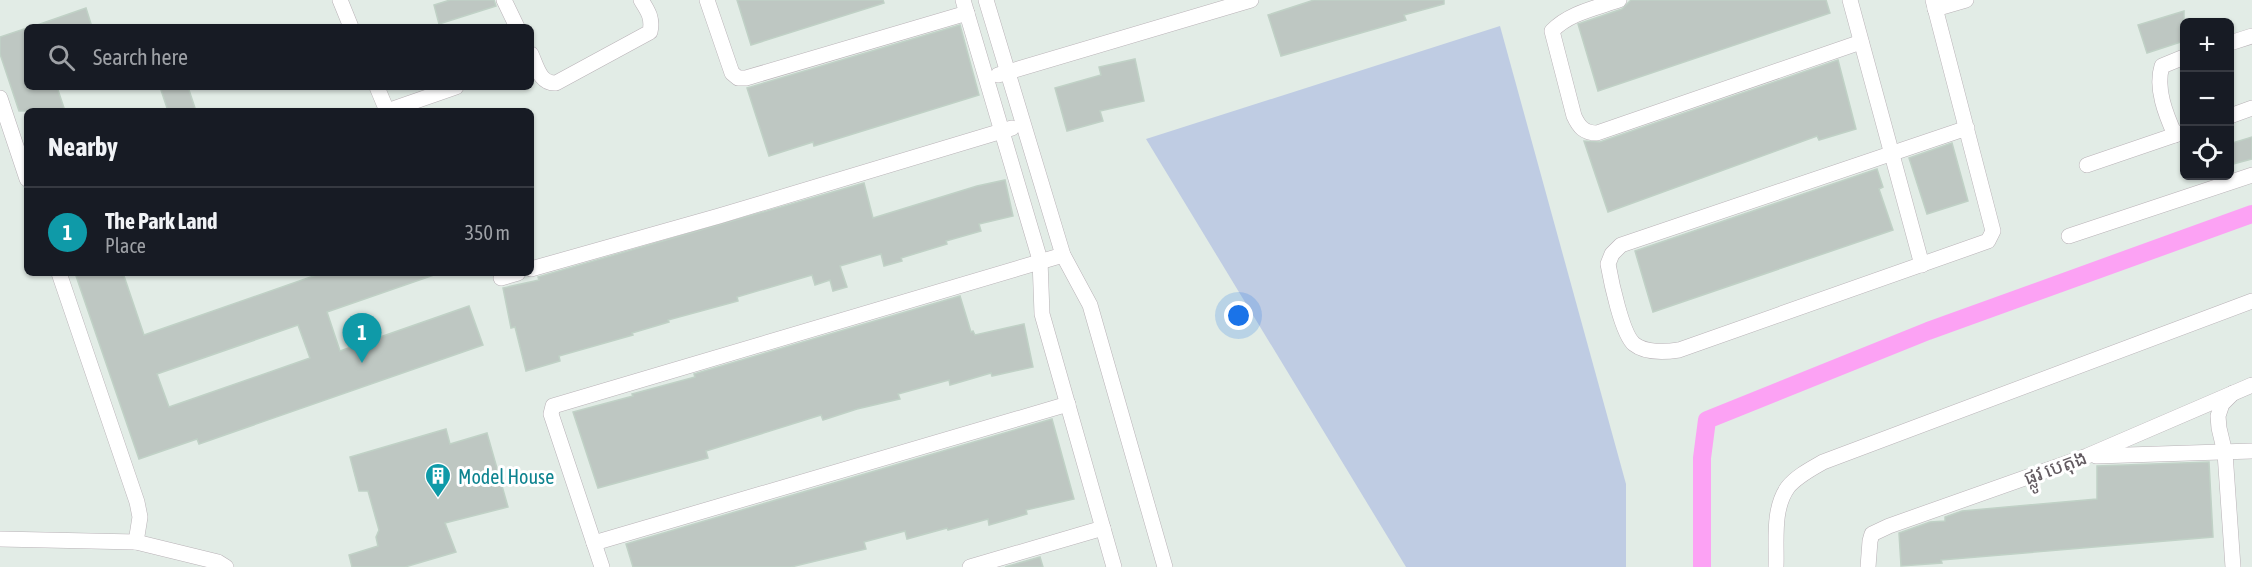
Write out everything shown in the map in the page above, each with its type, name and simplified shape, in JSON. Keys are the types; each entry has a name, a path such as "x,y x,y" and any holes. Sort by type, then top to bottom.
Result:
{"street":[{"path":"340,0 350,24"},
{"path":"504,0 516,24"},
{"path":"534,62 543,80 549,84 556,83 650,32 652,23 650,15 641,0"},
{"path":"706,0 732,73 738,78 746,78 965,7 1040,260 1042,314 1114,567"},
{"path":"986,0 1063,255 1090,305 1164,567"},
{"path":"986,78 1251,0"},
{"path":"1619,0 1575,15 1560,23 1552,31 1574,116 1579,126 1588,133 1597,133 1861,42"},
{"path":"1850,0 1922,265"},
{"path":"1966,0 1934,5 1993,231 1988,241 1679,350 1646,349 1635,345 1627,335 1608,264 1612,254 1621,245 1966,128"},
{"path":"2234,41 2252,36"},
{"path":"2088,165 2180,134 2165,111 2159,74 2162,66 2180,59"},
{"path":"378,90 386,108"},
{"path":"396,108 447,90"},
{"path":"0,98 24,169"},
{"path":"2234,114 2252,108"},
{"path":"534,268 719,216 1023,125"},
{"path":"2069,236 2252,175"},
{"path":"602,567 551,414 553,406 1063,255"},
{"path":"60,276 137,502 140,518 136,542"},
{"path":"501,278 508,276"},
{"path":"1776,567 1781,501 1788,487 1823,462 2252,301"},
{"name":"ផ្លូវ បេតុង","path":"1869,560 1872,534 1889,526 2087,456 2252,385"},
{"path":"2233,567 2225,453 2218,416 2222,404 2236,390"},
{"path":"594,543 1068,404"},
{"path":"2087,456 2252,451"},
{"path":"970,567 1103,528"},
{"path":"0,538 136,542 218,562 226,567"}],"shaded area":[{"path":"1500,26 1626,484 1626,567 1406,567 1146,139"}],"building":[{"path":"450,0 494,0 496,6 439,24 434,5"},
{"path":"737,0 883,0 884,3 751,45"},
{"path":"1314,0 1444,0 1444,4 1404,15 1406,20 1281,56 1268,15"},
{"path":"1631,0 1826,0 1830,13 1598,91 1578,24 1622,9"},
{"path":"86,8 91,24 40,24"},
{"path":"2184,11 2184,18 2180,18 2180,42 2147,53 2138,25"},
{"path":"960,25 979,95 814,146 813,142 769,156 747,88"},
{"path":"24,29 24,90 58,90 64,108 24,108 24,111 19,111 0,54 0,37"},
{"path":"1135,59 1144,101 1100,111 1103,121 1067,131 1055,88 1101,75 1099,67"},
{"path":"1838,60 1856,129 1819,140 1817,136 1608,212 1584,141 1600,142"},
{"path":"161,90 189,90 195,108 167,108"},
{"path":"2252,137 2252,159 2234,164 2234,142"},
{"path":"1952,143 1968,201 1927,214 1909,158"},
{"path":"1877,169 1883,187 1879,189 1893,230 1653,312 1635,251"},
{"path":"1005,180 1013,216 979,224 981,231 901,258 902,261 884,266 881,254 840,266 847,287 833,291 830,280 815,285 812,275 737,297 738,301 668,320 669,322 632,333 633,335 559,356 560,361 526,371 515,327 511,328 503,288 539,280 538,277 864,183 873,218 977,186"},
{"path":"76,276 124,276 144,335 313,276 431,276 327,312 340,351 469,306 483,345 199,444 197,439 139,459","holes":["298,325 310,358 169,407 157,374"]},
{"path":"960,296 971,332 973,331 975,335 1024,324 1033,367 992,376 991,373 950,385 949,380 898,394 900,399 823,420 821,415 706,451 708,458 598,488 573,412 633,396 632,394 695,377 694,374"},
{"path":"1052,419 1074,499 1026,510 1027,514 989,525 988,519 907,539 905,531 864,542 866,549 791,567 633,567 626,544"},
{"name":"Model House","path":"446,429 450,444 487,433 508,507 445,523 456,552 405,567 352,567 349,555 378,546 376,537 379,530 368,491 359,491 350,457"},
{"path":"2209,462 2213,537 1941,560 1942,563 1901,566 1899,533 1930,522 1945,521 1945,517 1962,511 2097,499 2097,466"},
{"path":"1040,557 1043,567 1005,567"}],"waterway":[{"path":"1702,567 1702,458 1707,420 1928,331 2252,214"}],"place":[{"name":"The Park Land","path":"362,363"},
{"name":"Model House","path":"438,499"}]}
